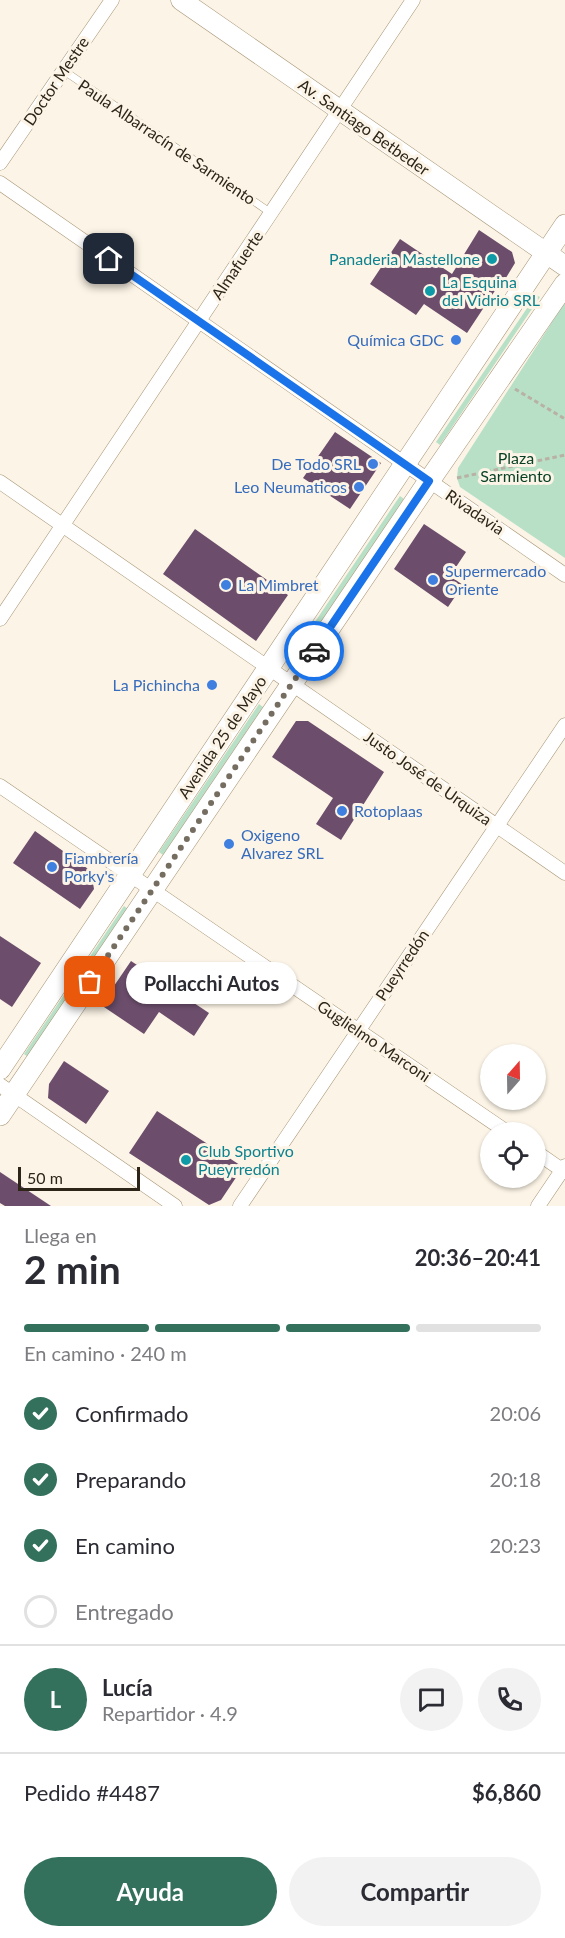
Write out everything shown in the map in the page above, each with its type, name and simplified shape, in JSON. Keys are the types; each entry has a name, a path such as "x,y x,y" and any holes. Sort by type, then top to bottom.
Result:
{"main road":[{"name":"Av. Santiago Betbeder","path":"181,0 565,266"},
{"name":"Avenida 25 de Mayo","path":"0,1069 565,225"},
{"name":"Avenida 25 de Mayo","path":"0,1115 7,1090 151,891 565,284"}],"street":[{"name":"Doctor Mestre","path":"0,163 112,0"},
{"name":"Almafuerte","path":"0,619 413,0"},
{"name":"Rivadavia","path":"0,183 565,575"},
{"path":"0,482 269,667"},
{"name":"Justo José de Urquiza","path":"269,667 565,873"},
{"name":"Pueyrredón","path":"240,1206 565,725"},
{"path":"0,786 130,875"},
{"name":"Guglielmo Marconi","path":"130,875 492,1122"},
{"path":"7,1090 175,1206"},
{"path":"538,1206 564,1170 546,1158"}],"lane":[{"name":"Paula Albarracín de Sarmiento","path":"63,70 271,213"}],"path":[{"path":"510,387 565,419"},
{"path":"457,478 565,455"}],"green space":[{"path":"536,295 540,297 440,445 436,442"},
{"name":"Plaza Sarmiento","path":"565,302 565,558 460,487 457,478 458,468"},
{"path":"400,496 404,499 304,647 300,644"},
{"path":"259,704 263,707 163,855 159,852"},
{"path":"124,906 128,909 28,1057 24,1054"}],"building":[{"name":"La Esquina del Vidrio SRL","path":"479,230 512,252 515,263 467,333 424,304 416,315 370,284 400,239 452,274"},
{"path":"335,432 381,463 350,509 303,478"},
{"path":"424,524 466,552 450,576 463,585 448,607 394,569"},
{"name":"La Mimbret","path":"195,529 288,595 256,641 163,574"},
{"path":"296,721 308,721 384,772 341,840 316,824 333,798 272,757"},
{"name":"Fiambrería Porky's","path":"35,831 91,871 94,889 80,909 13,863"},
{"path":"0,936 41,963 12,1007 0,999"},
{"path":"131,961 209,1013 194,1036 159,1012 144,1034 101,1005"},
{"path":"64,1061 109,1091 86,1124 48,1098 49,1084"},
{"name":"Club Sportivo Pueyrredón","path":"157,1111 243,1167 221,1200 209,1205 129,1153"},
{"path":"0,1172 51,1206 5,1206 0,1203"}],"way so far":[{"path":"90,982 314,651"}],"place":[{"name":"Panaderia Mastellone","path":"492,259"},
{"name":"La Esquina del Vidrio SRL","path":"430,291"},
{"name":"Química GDC","path":"456,340"},
{"name":"De Todo SRL","path":"373,464"},
{"name":"Leo Neumaticos","path":"359,487"},
{"name":"Supermercado Oriente","path":"433,580"},
{"name":"La Mimbret","path":"226,585"},
{"name":"La Pichincha","path":"212,685"},
{"name":"Rotoplaas","path":"342,811"},
{"name":"Oxigeno Alvarez SRL","path":"229,844"},
{"name":"Fiambrería Porky's","path":"52,867"},
{"name":"Pollacchi Autos","path":"90,982"},
{"name":"Club Sportivo Pueyrredón","path":"186,1160"}],"route":[{"path":"109,259 429,481 314,651"}]}
